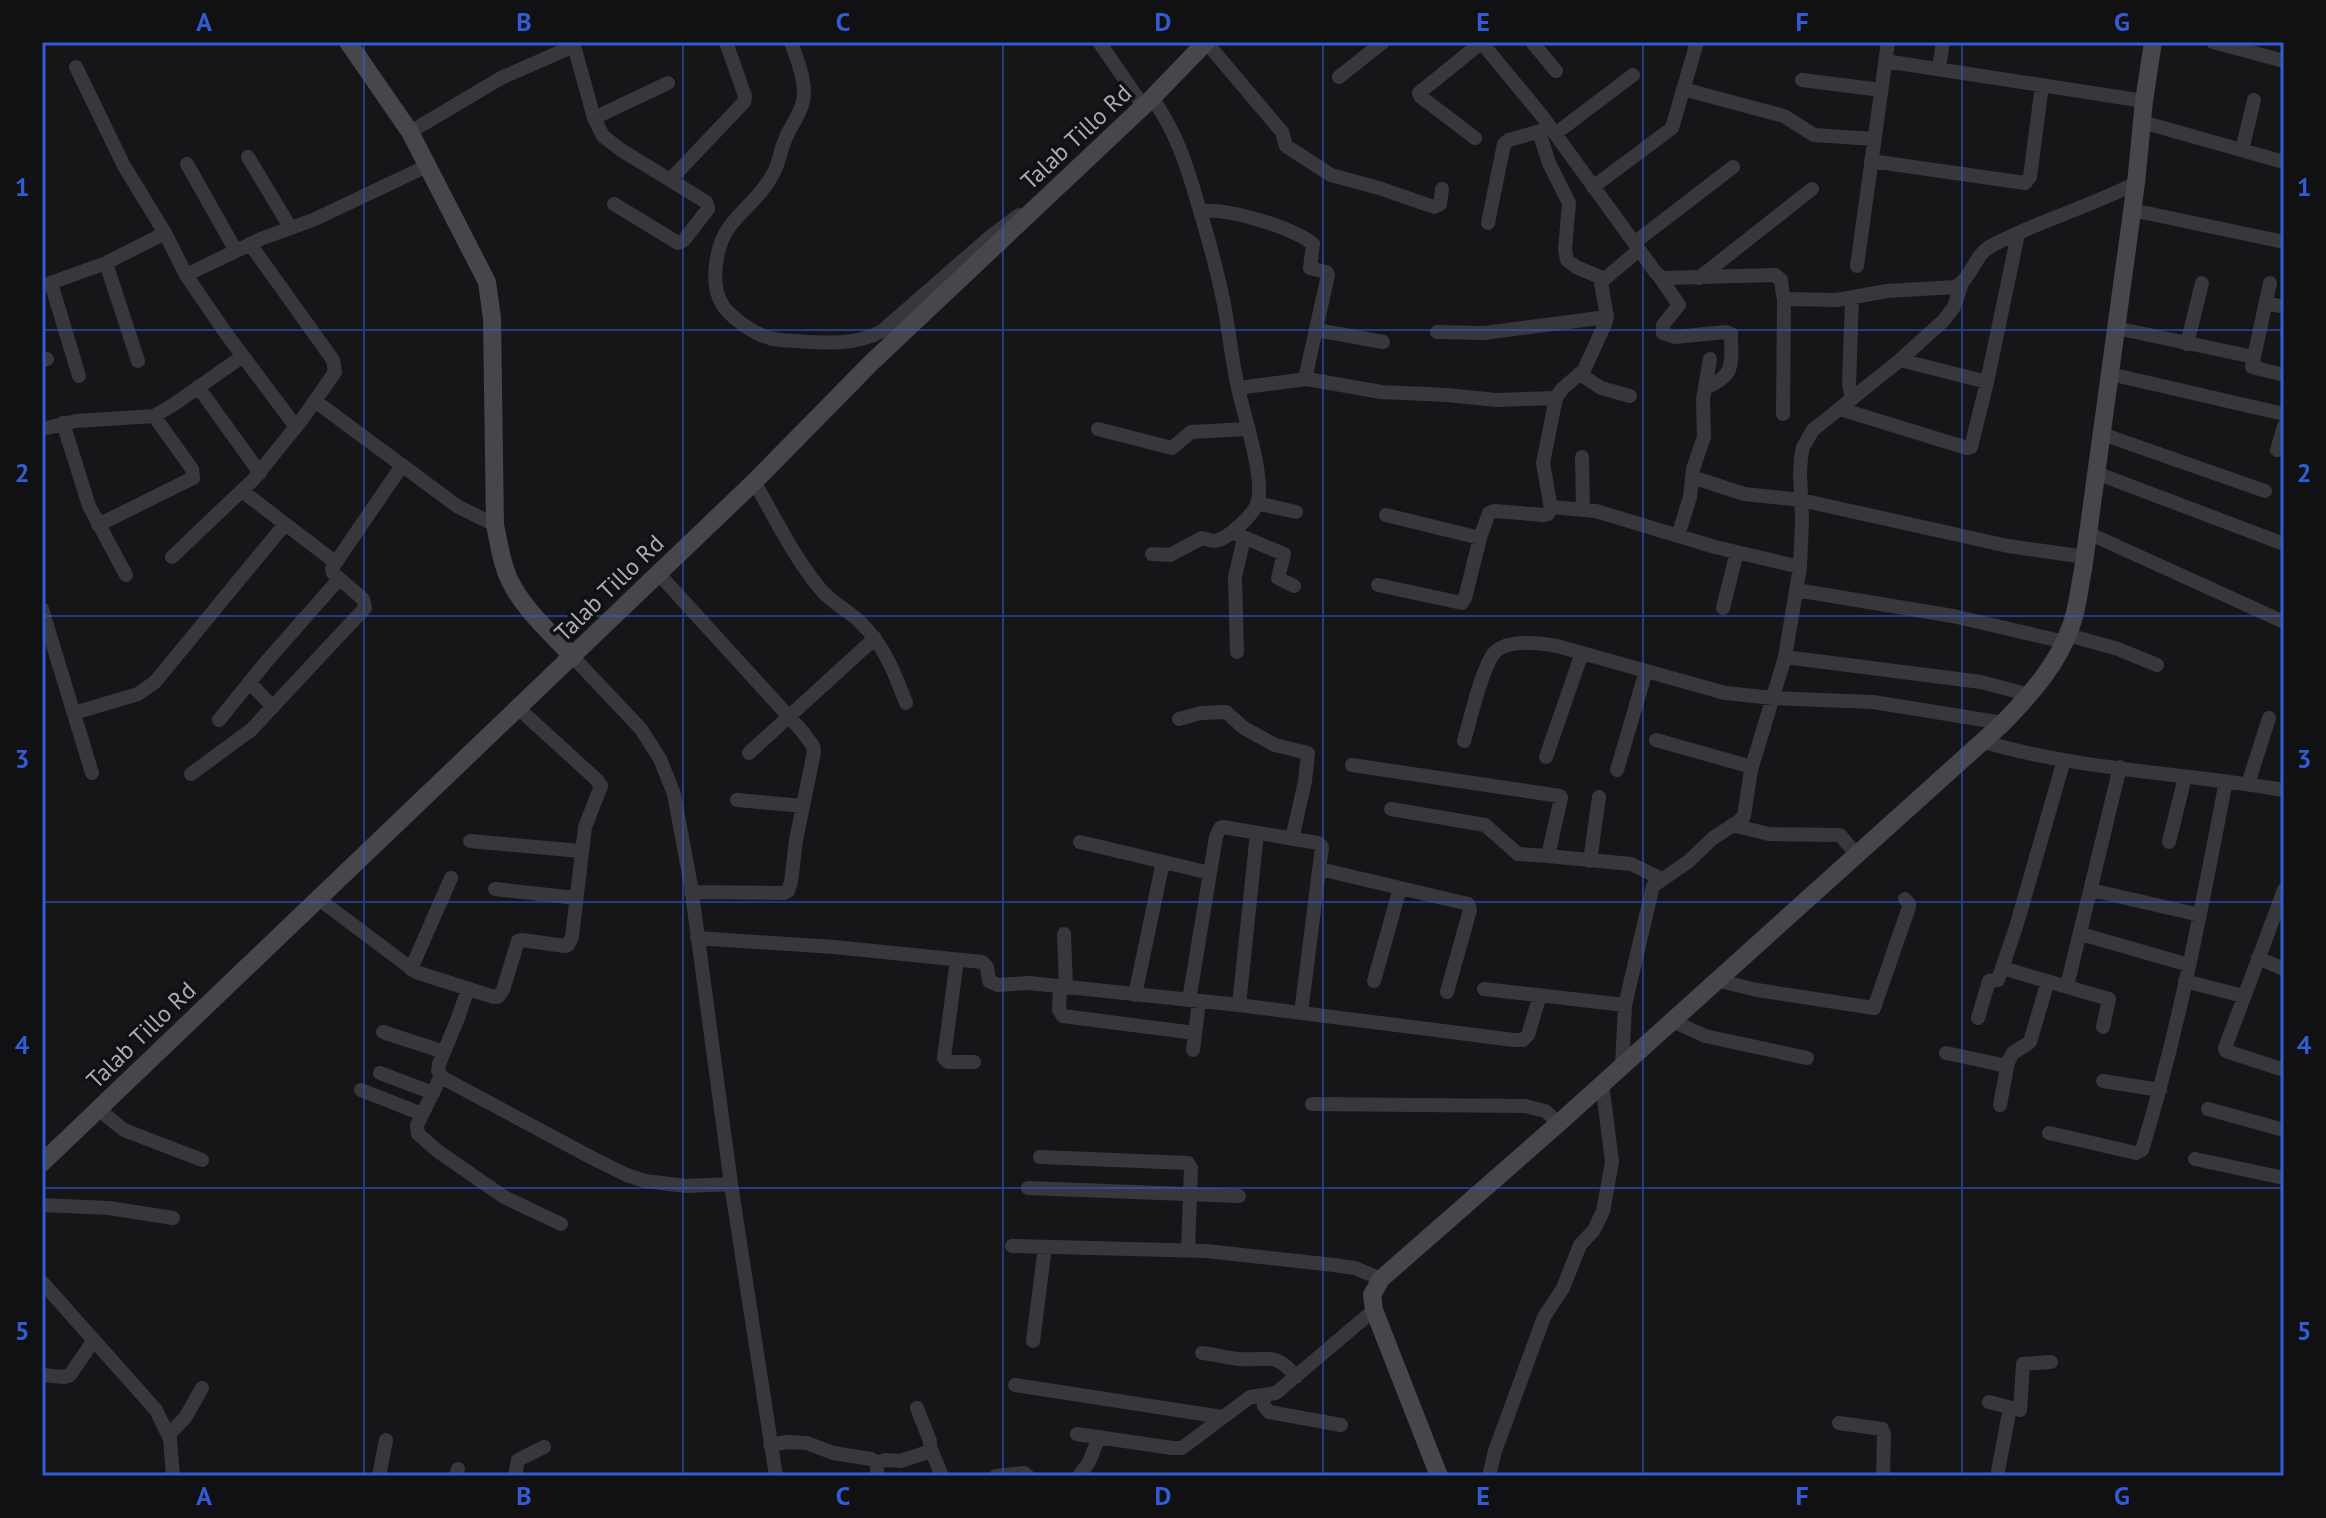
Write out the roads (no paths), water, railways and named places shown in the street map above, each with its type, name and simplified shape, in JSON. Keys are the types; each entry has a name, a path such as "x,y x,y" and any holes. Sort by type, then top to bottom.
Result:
{"street":[{"path":"348,42 410,132 483,273 489,292 495,525 505,566 519,597 641,729 660,759 674,794 776,1476"},
{"path":"670,180 744,102 745,96 726,42"},
{"path":"791,42 804,84 803,103 785,139 773,174 725,235 716,268 716,288 721,304 747,327 776,340 853,342 870,338 1009,221 1043,200"},
{"path":"1099,42 1173,130 1182,151 1220,284 1238,388 1257,471 1257,503 1237,535 1237,652"},
{"path":"1206,42 1282,132 1286,146 1324,171 1434,207 1440,204 1442,189"},
{"name":"Talab Tillo Rd","path":"42,1163 573,657 754,482 872,362 1148,102 1206,42"},
{"path":"1339,77 1383,42"},
{"path":"1532,42 1556,71"},
{"path":"1593,187 1668,132 1674,122 1697,42"},
{"path":"1857,266 1888,42"},
{"path":"1939,68 1943,42"},
{"path":"1439,1476 1374,1310 1372,1295 1381,1279 1987,743 2030,695 2072,638 2085,557 2093,535 2139,211 2136,183 2149,124 2144,101 2153,42"},
{"path":"2213,42 2284,61"},
{"path":"410,132 501,78 574,44 599,130 609,142 708,206 707,212 681,242 675,242 614,204"},
{"path":"1475,138 1419,95 1421,90 1463,58 1486,44 1546,131 1593,187 1679,305 1663,325 1663,333 1674,337 1731,334 1729,371 1723,379 1705,388"},
{"path":"1885,61 2144,101"},
{"path":"76,67 124,166 165,233 186,275 296,427"},
{"path":"1488,223 1504,144 1546,131 1633,75"},
{"path":"1802,80 1881,90"},
{"path":"594,118 668,83"},
{"path":"1871,161 2025,183 2030,177 2042,85"},
{"path":"1683,89 1784,116 1814,135 1874,139"},
{"path":"2242,150 2254,100"},
{"path":"2149,124 2284,162"},
{"path":"1378,585 1462,603 1487,516 1491,512 1544,515 1550,511 1543,463 1556,398 1580,374 1607,317 1600,277 1567,260 1569,203 1549,163 1546,131"},
{"path":"248,157 290,227"},
{"path":"172,557 260,473 333,377 335,364 243,248 187,164"},
{"path":"186,275 427,166"},
{"path":"1601,282 1636,247 1733,167"},
{"path":"1622,1066 1625,1005 1651,892 1655,884 1741,819 1746,810 1748,780 1785,657 1800,567 1800,473 1807,437 1900,360 1950,313 1962,283 1984,250 2136,183"},
{"path":"1698,278 1812,189"},
{"path":"1200,211 1215,209 1234,213 1311,241 1314,247 1310,268 1328,275 1305,379"},
{"path":"2139,211 2284,242"},
{"path":"79,376 46,285 106,263 165,233"},
{"path":"1846,404 1969,449 1987,382 2018,234"},
{"path":"106,263 138,361"},
{"path":"1659,276 1669,279 1775,275 1781,280 1784,298 1783,414"},
{"path":"1784,298 1824,301 1852,299 1887,291 1951,288 1962,283"},
{"path":"2187,344 2202,283"},
{"path":"2270,283 2252,367 2284,375"},
{"path":"1846,404 1852,299"},
{"path":"2266,303 2284,307"},
{"path":"1437,332 1484,333 1607,317"},
{"path":"2121,329 2254,357"},
{"path":"1317,330 1383,342"},
{"path":"42,429 63,423 154,416 243,356"},
{"path":"1678,536 1705,431 1702,405 1710,359"},
{"path":"1900,360 1987,382"},
{"path":"1580,374 1601,388 1630,396"},
{"path":"2116,375 2284,414"},
{"path":"1238,388 1305,379 1381,392 1496,400 1556,398"},
{"path":"198,387 260,473"},
{"path":"315,401 457,506 495,525"},
{"path":"98,525 193,478 192,469 154,416"},
{"path":"63,423 84,493 126,575"},
{"path":"2277,450 2284,426"},
{"path":"1098,429 1172,448 1191,432 1247,429"},
{"path":"2106,436 2265,491"},
{"path":"1582,457 1583,508"},
{"path":"191,774 243,737 365,608 363,599 332,570 401,467"},
{"path":"2101,475 2284,544"},
{"path":"1692,477 1744,494 1801,500 2008,546 2085,557"},
{"path":"754,482 818,585 875,638 895,674 906,703"},
{"path":"242,491 335,562"},
{"path":"1257,503 1296,512"},
{"path":"1551,507 1583,508 1800,567"},
{"path":"1386,515 1480,538"},
{"path":"74,713 138,694 155,682 285,524"},
{"path":"1152,554 1170,555 1202,538 1216,541 1237,535 1284,554 1278,578 1294,586"},
{"path":"2093,535 2284,622"},
{"path":"1723,608 1737,552"},
{"path":"658,573 813,746 791,882 786,892 691,892"},
{"path":"219,720 339,579"},
{"path":"1796,590 2072,638 2118,649 2157,665"},
{"path":"42,609 92,773"},
{"path":"749,753 875,638"},
{"path":"1464,741 1485,672 1495,653 1510,646 1539,644 1725,693 1873,702 2003,723"},
{"path":"1546,757 1582,653"},
{"path":"1785,657 1981,682 2030,695"},
{"path":"1617,770 1646,671"},
{"path":"249,682 273,707"},
{"path":"320,900 411,969 426,977 494,997 500,995 519,940 568,945 572,937 585,827 600,793 600,783 518,708"},
{"path":"1179,719 1201,713 1226,712 1241,726 1275,745 1308,753 1292,839"},
{"path":"2248,784 2269,718"},
{"path":"1656,740 1752,767"},
{"path":"1987,743 2064,760 2163,776 2284,790"},
{"path":"1978,1018 1989,981 1997,981 2002,968 2064,760"},
{"path":"1352,765 1560,796 1548,856"},
{"path":"2067,986 2120,767"},
{"path":"2169,842 2185,777"},
{"path":"2049,1133 2139,1153 2142,1150 2160,1090 2189,965 2226,781"},
{"path":"1590,861 1599,797"},
{"path":"737,800 803,806"},
{"path":"1391,809 1485,825 1518,854 1636,866 1662,879"},
{"path":"1732,825 1769,834 1840,835 1857,855"},
{"path":"1193,1050 1194,1001 1210,873 1220,828 1321,845 1301,1013"},
{"path":"1239,1005 1257,833"},
{"path":"470,841 581,851"},
{"path":"1080,842 1210,873"},
{"path":"1135,995 1163,862"},
{"path":"1320,869 1464,902 1469,906 1447,992"},
{"path":"411,969 451,878"},
{"path":"1374,981 1400,888"},
{"path":"495,889 576,898"},
{"path":"2091,890 2200,915"},
{"path":"1716,980 1768,992 1874,1008 1909,907 1905,899"},
{"path":"2282,900 2225,1049 2284,1070"},
{"path":"1064,934 1063,988 1059,1010 1063,1016 1195,1033"},
{"path":"2081,934 2189,965"},
{"path":"697,938 834,947 984,963 989,981 996,985 1020,982 1523,1040 1529,1033 1540,995"},
{"path":"2258,958 2284,969"},
{"path":"957,960 944,1058 948,1062 974,1062"},
{"path":"2002,968 2109,999 2103,1027"},
{"path":"2000,1105 2007,1066 2013,1053 2030,1042 2048,981"},
{"path":"2185,981 2243,996"},
{"path":"468,989 438,1068 441,1076 627,1175 645,1181 686,1186 731,1184"},
{"path":"1484,989 1625,1005"},
{"path":"1672,1021 1724,1042 1807,1058"},
{"path":"383,1032 444,1052"},
{"path":"1946,1053 2007,1066"},
{"path":"380,1073 433,1093"},
{"path":"441,1076 416,1129 418,1134 504,1197 561,1224"},
{"path":"2103,1081 2160,1090"},
{"path":"1489,1476 1495,1451 1544,1317 1563,1288 1580,1245 1601,1218 1612,1162 1602,1083"},
{"path":"361,1090 422,1114"},
{"path":"1312,1104 1525,1106 1545,1111 1559,1123"},
{"path":"98,1109 124,1130 202,1160"},
{"path":"2208,1109 2284,1130"},
{"path":"1040,1157 1186,1162 1191,1168 1188,1250"},
{"path":"2195,1159 2284,1178"},
{"path":"1028,1188 1239,1196"},
{"path":"42,1205 109,1208 173,1218"},
{"path":"1012,1246 1188,1250 1355,1268 1381,1279"},
{"path":"1033,1341 1045,1247"},
{"path":"42,1282 173,1431"},
{"path":"1077,1434 1182,1448 1250,1397 1276,1393 1374,1310"},
{"path":"42,1375 70,1375 94,1340"},
{"path":"1202,1353 1238,1359 1274,1358 1287,1365 1296,1377"},
{"path":"1989,1402 2018,1410 2021,1408 2023,1364 2051,1362"},
{"path":"1015,1385 1222,1417"},
{"path":"173,1476 173,1431 202,1388"},
{"path":"1263,1395 1264,1406 1269,1412 1341,1425"},
{"path":"917,1408 942,1476"},
{"path":"1997,1476 2010,1408"},
{"path":"1839,1423 1882,1429 1883,1476"},
{"path":"1083,1471 1099,1437"},
{"path":"379,1476 386,1440"},
{"path":"770,1445 807,1443 833,1453 871,1459 877,1469 885,1460 905,1460 925,1453 930,1447"},
{"path":"515,1476 521,1458 544,1447"},
{"path":"996,1476 1024,1473 1028,1476"}]}
